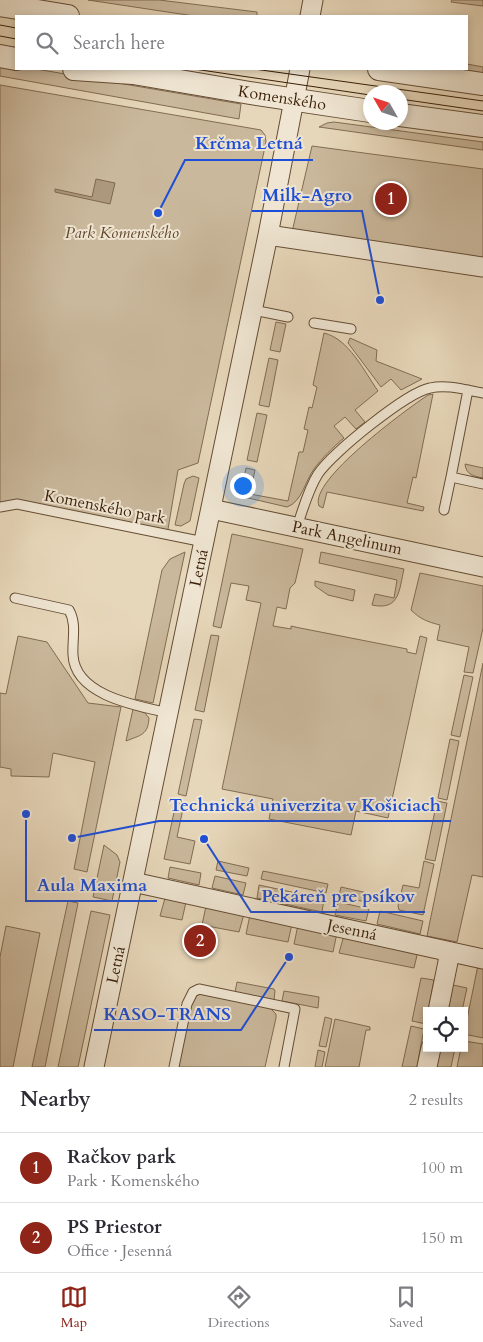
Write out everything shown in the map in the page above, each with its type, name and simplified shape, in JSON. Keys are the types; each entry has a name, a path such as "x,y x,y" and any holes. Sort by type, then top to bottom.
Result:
{"street":[{"path":"310,15 312,0"},
{"path":"0,5 62,15"},
{"path":"0,56 15,59"},
{"name":"Komenského","path":"89,70 133,73 363,110"},
{"name":"Letná","path":"94,1067 253,310 300,70"},
{"path":"386,70 483,84"},
{"path":"408,116 483,126"},
{"path":"268,236 483,267"},
{"name":"Park Angelinum","path":"211,509 483,567"},
{"name":"Jesenná","path":"133,882 483,959"},
{"path":"439,1007 450,952"},
{"path":"427,1067 429,1052"}],"lane":[{"path":"253,310 288,317"},
{"path":"314,323 351,329"},
{"path":"297,527 307,495 319,473 333,457 372,424 421,390 439,387 483,393"},
{"path":"444,510 468,390"},
{"path":"450,477 483,484"},
{"name":"Komenského park","path":"0,507 17,504 204,542"},
{"path":"14,598 70,610 74,619 73,658 79,674 93,687 107,697 169,713"},
{"path":"174,1067 187,1004 193,992 199,989 295,1009 284,1067"}],"green space":[{"path":"88,0 159,0 257,12 257,15 187,15"},
{"path":"452,0 483,0 483,6 451,2"},
{"path":"0,63 15,70 42,70 241,104 239,119 0,76"},
{"path":"468,64 483,67 483,74 454,70 468,70"},
{"name":"Park Komenského","path":"0,85 261,130 265,135 266,142 198,463 178,470 167,535 17,504 0,507"},
{"path":"334,122 363,126 363,130 394,130 483,142 483,150 319,127"},
{"path":"312,146 483,169 483,259 292,232"},
{"path":"276,322 286,324 280,352 270,350"},
{"path":"324,333 333,336 348,349 378,391 355,410 365,422 356,429 345,417 334,426 344,438 317,465 300,496 292,504 287,507 244,497 241,492 246,468 255,470 250,494 288,501 299,452 303,452 308,430 304,429 309,407 312,408 317,387 313,385"},
{"path":"350,338 377,350 376,361 422,379 401,390 391,379 381,387 348,343"},
{"path":"269,358 278,360 269,407 259,405"},
{"path":"433,394 416,478 413,477 407,503 424,507 423,511 327,492 323,508 319,506 320,495 328,480 343,464 381,430 428,395"},
{"path":"257,413 267,415 257,462 247,460"},
{"path":"465,464 483,468 483,478 469,473"},
{"path":"193,476 199,478 190,521 181,526 175,525 184,484 186,479"},
{"path":"232,534 303,549 295,583 290,588 286,609 277,607 273,626 291,629 291,626 407,649 407,652 416,654 420,636 427,638 388,818 356,811 351,835 269,819 273,799 222,789 261,603 246,600 249,586 231,583 221,628 213,626"},
{"path":"185,552 153,703 135,699 162,570 170,559"},
{"path":"321,552 404,569 397,597 388,605 372,605 375,594 394,598 397,580 319,563"},
{"path":"420,573 483,586 483,628 473,673 464,672 469,647 437,640 440,625 424,620 411,610"},
{"path":"315,581 355,590 353,601 328,595 315,586"},
{"path":"211,635 219,636 204,712 195,710"},
{"path":"18,636 47,642 88,703 121,707 87,872 74,869 95,762 53,753 49,777 11,776 11,769 0,767 0,693 6,694"},
{"path":"483,663 483,877 472,875 457,942 427,936"},
{"path":"464,675 473,677 460,737 451,735"},
{"path":"133,709 145,713 149,718 148,724 143,734 126,741"},
{"path":"194,719 202,720 186,796 178,794"},
{"path":"450,739 459,741 447,800 438,798"},
{"path":"437,801 447,803 435,861 425,859"},
{"path":"176,803 184,804 177,837 195,841 190,864 164,859"},
{"path":"104,845 117,855 120,862 112,901 93,897"},
{"path":"218,861 249,868 247,876 216,870"},
{"path":"424,861 434,864 423,915 399,910 398,906 403,885 419,888"},
{"path":"170,867 201,873 199,885 168,878"},
{"path":"263,871 328,884 326,893 261,879"},
{"path":"215,876 246,883 243,895 212,888"},
{"path":"259,885 324,899 322,912 257,898"},
{"path":"341,887 372,894 370,903 339,896"},
{"path":"165,898 186,902 182,920 160,916"},
{"path":"68,901 78,903 45,1067 32,1067"},
{"path":"338,902 369,909 366,921 335,915"},
{"path":"206,906 244,914 239,932 202,925"},
{"path":"91,911 110,915 78,1067 58,1067"},
{"path":"380,911 423,921 420,934 377,924"},
{"path":"250,915 292,924 288,942 246,934"},
{"path":"298,925 337,933 333,952 294,944"},
{"path":"6,926 40,933 13,1067 0,1067 0,957"},
{"path":"344,935 418,951 414,968 339,953"},
{"path":"478,965 483,965 483,1038 468,1035 468,1014"},
{"path":"421,978 434,980 429,1007 423,1007 423,1023 412,1021"},
{"path":"237,982 274,989 274,1000 235,992"},
{"path":"453,985 467,988 463,1007 449,1007"},
{"path":"284,991 319,997 318,1008 282,1001"},
{"path":"200,993 269,1007 276,1014 265,1067 176,1067 191,1005"},
{"path":"325,1017 332,1019 326,1047 319,1046"},
{"path":"335,1019 370,1027 370,1030 366,1030 359,1067 325,1067"},
{"path":"411,1026 423,1029 417,1067 402,1067"},
{"path":"468,1042 483,1044 483,1067 457,1067 460,1052 468,1052"},
{"path":"318,1050 325,1052 322,1067 315,1067"},
{"path":"439,1052 454,1052 451,1067 437,1067"}],"shaded area":[{"path":"96,179 115,183 110,204 55,192 55,189 92,197"}],"tram line":[{"path":"0,25 15,28"},
{"path":"0,36 15,39"},
{"path":"201,70 363,94"},
{"path":"261,70 483,101"},
{"path":"408,100 483,111"}],"place":[{"name":"Račkov park","path":"391,199"},
{"name":"Krčma Letná","path":"158,213"},
{"name":"Milk-Agro","path":"380,300"},
{"name":"Aula Maxima","path":"26,814"},
{"name":"Technická univerzita v Košiciach","path":"72,838"},
{"name":"Pekáreň pre psíkov","path":"204,839"},
{"name":"PS Priestor","path":"200,941"},
{"name":"KASO-TRANS","path":"289,957"}]}
